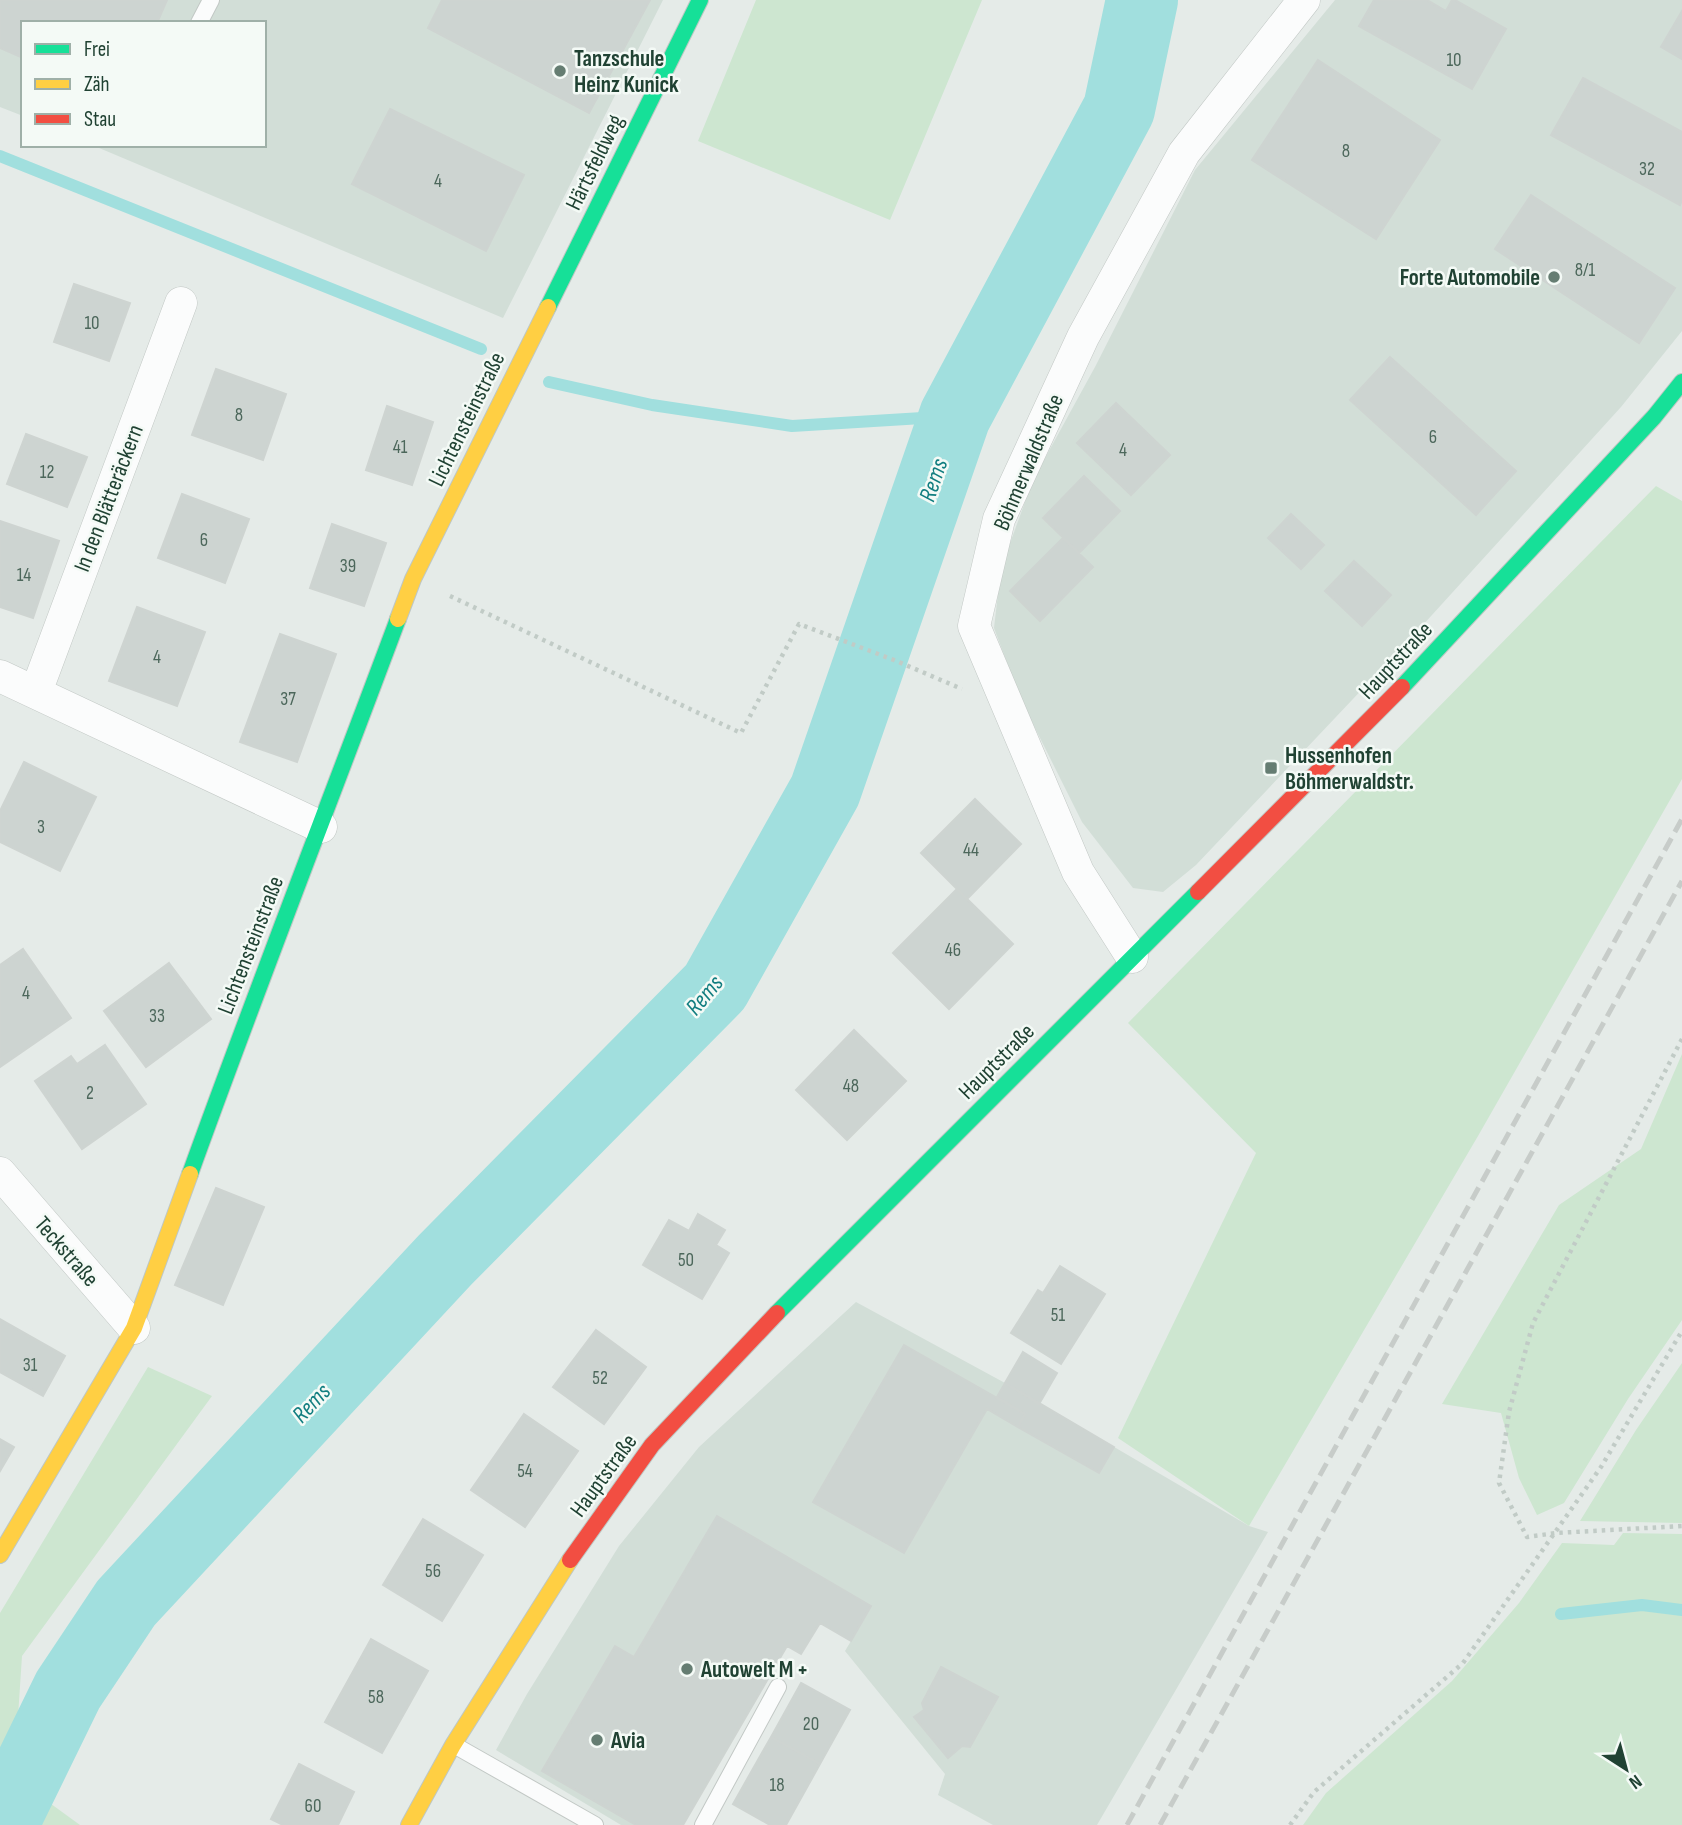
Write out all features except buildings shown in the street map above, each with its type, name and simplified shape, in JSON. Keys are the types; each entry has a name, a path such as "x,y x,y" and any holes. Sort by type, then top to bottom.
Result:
{"street":[{"name":"Härtsfeldweg","path":"529,343 700,0"},
{"name":"Böhmerwaldstraße","path":"1132,957 1079,872 974,626 999,519 1083,337 1184,153 1304,0"},
{"name":"In den Blätteräckern","path":"36,692 181,303"},
{"name":"Lichtensteinstraße","path":"0,1555 134,1328 254,996 321,827 413,579 529,343"},
{"name":"Hauptstraße","path":"409,1825 453,1745 564,1569 652,1445 758,1332 1383,707 1654,417 1682,382"},
{"path":"0,677 321,827"},
{"name":"Teckstraße","path":"0,1173 134,1328"}],"lane":[{"path":"201,21 211,0"},
{"path":"703,1825 778,1687"},
{"path":"453,1745 595,1825"}],"path":[{"path":"413,579 741,733 799,624 894,660 1008,709"},
{"path":"1682,1039 1533,1323 1510,1412 1499,1483 1527,1537 1682,1526"},
{"path":"1290,1825 1314,1792 1463,1662 1601,1467 1682,1331"}],"shaded area":[{"path":"0,0 663,0 503,318 97,147 266,147 266,21 21,21 21,115 0,107"},
{"path":"1335,0 1682,0 1682,331 1621,407 1422,626 1196,865 1163,892 1133,888 1082,822 1021,700 994,628 1001,568 1033,480 1095,367 1195,170"},
{"path":"856,1302 1005,1383 1249,1526 1268,1532 1097,1825 993,1825 938,1795 945,1774 845,1651 851,1641 820,1623 801,1654 787,1646 683,1825 621,1825 496,1750 527,1694 619,1546 699,1447"}],"green space":[{"path":"756,0 982,0 890,220 698,141"},
{"path":"1656,486 1682,501 1682,779 1478,1136 1249,1526 1118,1438 1256,1153 1128,1023"},
{"path":"1682,1054 1682,1320 1628,1399 1564,1503 1537,1515 1519,1478 1501,1413 1442,1404 1559,1205 1641,1149"},
{"path":"1682,1363 1682,1523 1580,1521 1636,1430"},
{"path":"148,1367 212,1396 22,1656 14,1777 80,1825 0,1825 0,1613"},
{"path":"1623,1533 1682,1534 1682,1825 1303,1825 1326,1793 1452,1681 1519,1603 1562,1543 1614,1545"}],"waterway":[{"name":"Rems","path":"2,1825 68,1690 126,1603 445,1260 715,987 825,791 955,416 1119,109 1142,0"},
{"path":"0,156 481,349"},
{"path":"549,382 652,405 792,426 955,416"},
{"path":"715,987 736,1003"},
{"path":"1561,1614 1642,1605 1682,1610"}],"railway":[{"path":"1127,1825 1682,819"},
{"path":"1160,1825 1682,881"}],"traffic: fast":[{"path":"548,307 700,0"},
{"path":"1402,687 1654,417 1682,382"},
{"path":"190,1174 398,619"},
{"path":"777,1313 1198,892"}],"traffic: slow":[{"path":"398,619 413,579 548,307"},
{"path":"0,1555 134,1328 190,1174"},
{"path":"409,1825 453,1745 570,1560"}],"traffic: jam":[{"path":"1198,892 1402,687"},
{"path":"570,1560 652,1445 777,1313"}],"place":[{"name":"Tanzschule Heinz Kunick","path":"560,71"},
{"name":"Forte Automobile","path":"1554,277"},
{"name":"Hussenhofen Böhmerwaldstr.","path":"1271,768"},
{"name":"Autowelt M +","path":"687,1669"},
{"name":"Avia","path":"597,1740"}]}
